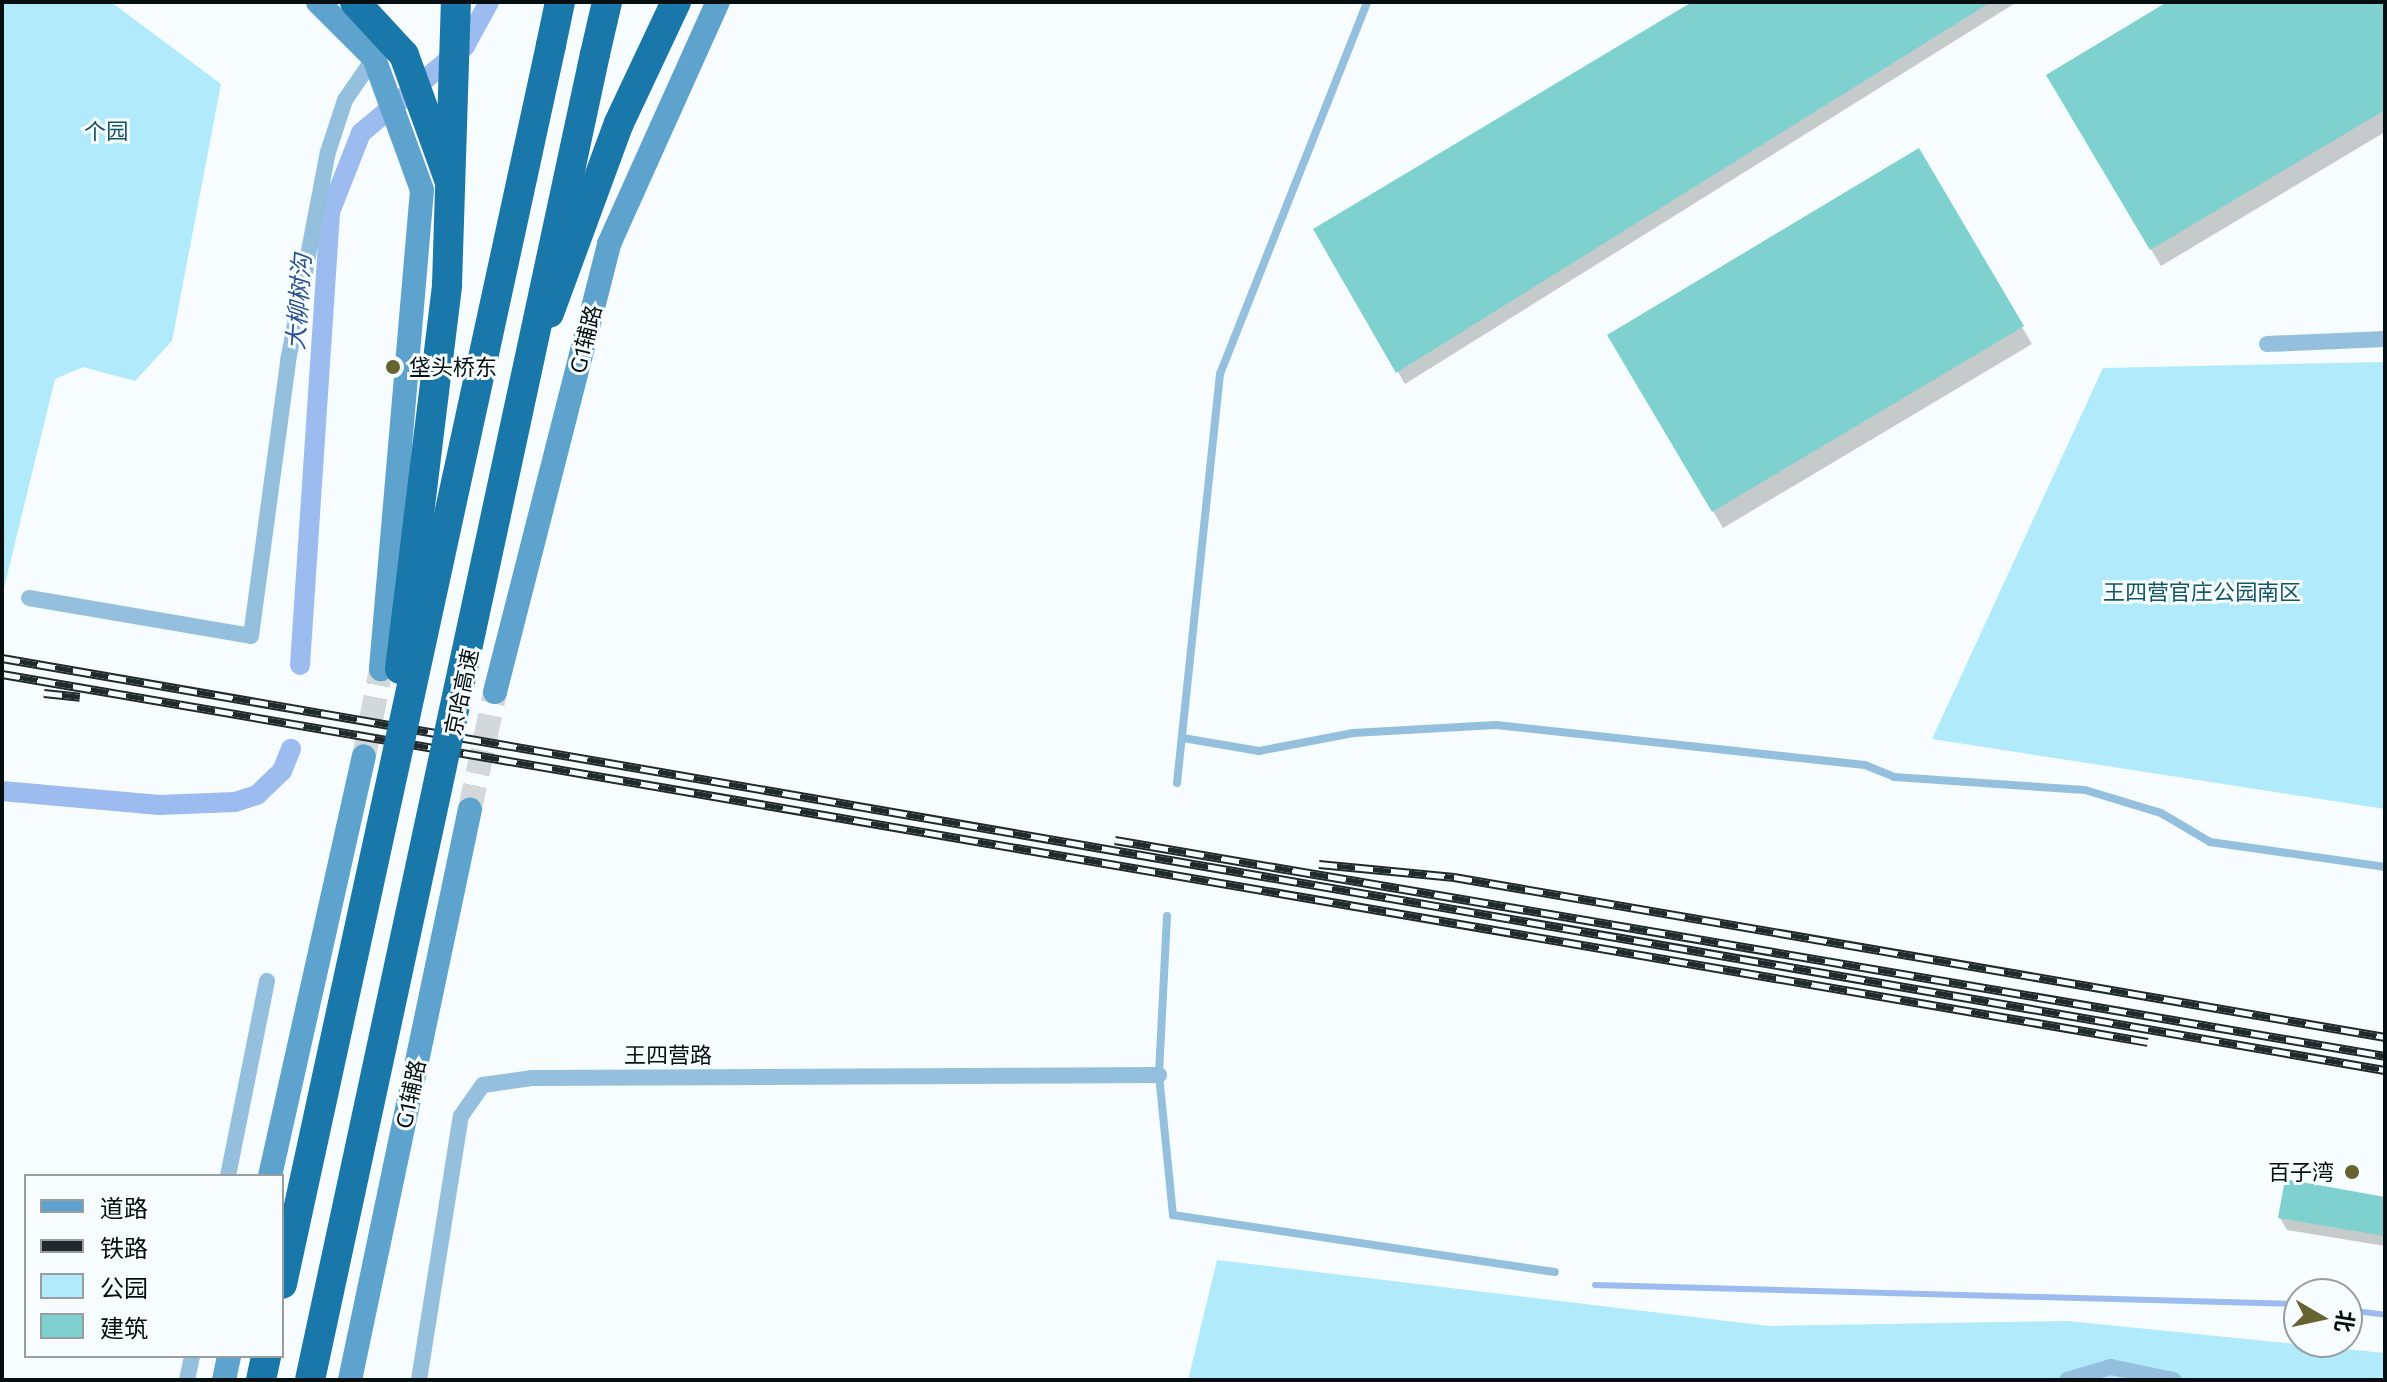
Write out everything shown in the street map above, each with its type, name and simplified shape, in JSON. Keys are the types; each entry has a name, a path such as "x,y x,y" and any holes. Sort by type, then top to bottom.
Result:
{"highway":[{"path":"355,2 404,55 451,184"},
{"path":"388,797 447,285 456,2"},
{"path":"284,1275 560,2"},
{"name":"京哈高速","path":"310,1380 537,345 607,2"},
{"path":"537,345 619,123 676,2"},
{"path":"261,1380 266,1358"}],"main road":[{"path":"318,2 379,66 407,136 424,227 381,669"},
{"name":"G1辅路","path":"495,692 609,244 676,83 718,2"},
{"path":"270,1174 364,756"},
{"name":"G1辅路","path":"350,1380 470,809"},
{"path":"224,1380 229,1358"}],"street":[{"path":"29,598 251,636 288,361 328,152 345,100 379,66"},
{"path":"2267,344 2385,339"},
{"path":"228,1174 267,981"},
{"name":"王四营路","path":"419,1380 461,1116 483,1085 532,1078 1159,1075"},
{"path":"187,1380 192,1358"},
{"path":"2067,1380 2111,1367 2174,1380"}],"lane":[{"path":"1177,783 1220,374 1367,2"},
{"path":"1183,738 1259,751 1353,733 1496,725 1865,765 1894,777 2085,790 2161,813 2210,842 2385,867"},
{"path":"1167,916 1159,1075 1173,1215 1555,1272"}],"green space":[{"name":"个园","path":"2,2 111,2 221,84 172,341 135,381 83,367 55,379 2,596"},
{"name":"王四营官庄公园南区","path":"2385,362 2385,809 1932,739 2103,368"},
{"path":"1217,1260 1769,1326 2068,1321 2283,1343 2283,1358 2363,1358 2363,1351 2385,1353 2385,1380 1188,1380"}],"building":[{"path":"1692,2 1991,2 1396,373 1313,229"},
{"path":"2167,2 2385,2 2385,110 2150,250 2046,75"},
{"path":"1919,148 2024,326 1712,512 1607,335"},
{"path":"2285,1179 2385,1197 2385,1236 2278,1218"}],"waterway":[{"name":"大柳树沟","path":"300,665 330,212 361,133 465,46 489,2"},
{"name":"大柳树沟","path":"2,791 159,805 235,802 257,795 282,771 291,749"},
{"path":"1595,1285 2283,1304"},
{"path":"2363,1312 2385,1315"}],"tunnel":[{"path":"364,756 381,669"},
{"path":"470,809 495,692"}],"railway":[{"path":"2,658 2385,1070"},
{"path":"2,674 2148,1042"},
{"path":"44,693 80,697"},
{"path":"1115,840 2385,1056"},
{"path":"1319,864 1454,877 2385,1037"}],"place":[{"name":"垡头桥东","path":"393,367"},
{"name":"百子湾","path":"2352,1172"}]}
